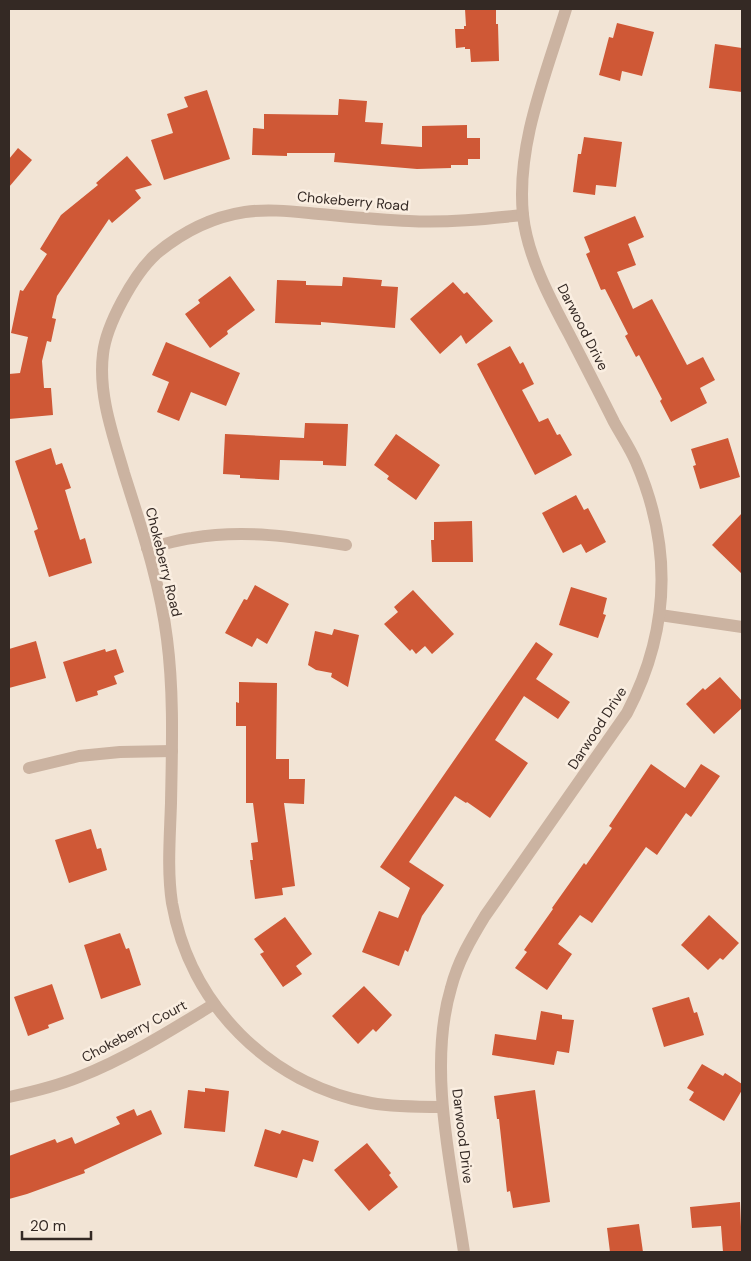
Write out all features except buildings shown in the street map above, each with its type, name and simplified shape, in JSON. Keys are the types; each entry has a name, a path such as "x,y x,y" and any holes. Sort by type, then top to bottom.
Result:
{"street":[{"name":"Darwood Drive","path":"464,1252 442,1107 441,1065 443,1026 450,988 464,951 485,916 627,713 641,688 652,656 660,616 662,574 659,538 650,503 638,470 551,301 531,252 523,215 523,175 528,133 566,9"},
{"name":"Chokeberry Road","path":"442,1107 403,1107 370,1103 295,1078 266,1058 236,1031 214,1004 192,963 179,930 172,901 169,855 172,751 171,689 167,639 160,594 111,430 104,392 103,353 113,321 131,286 153,257 180,236 211,220 246,212 283,211 412,222 468,221 523,215"},
{"path":"147,548 192,538 222,535 287,536 346,545"},
{"path":"660,616 742,627"},
{"path":"29,768 79,756 120,752 172,751"},
{"name":"Chokeberry Court","path":"9,1097 78,1078 155,1040 214,1004"}]}
